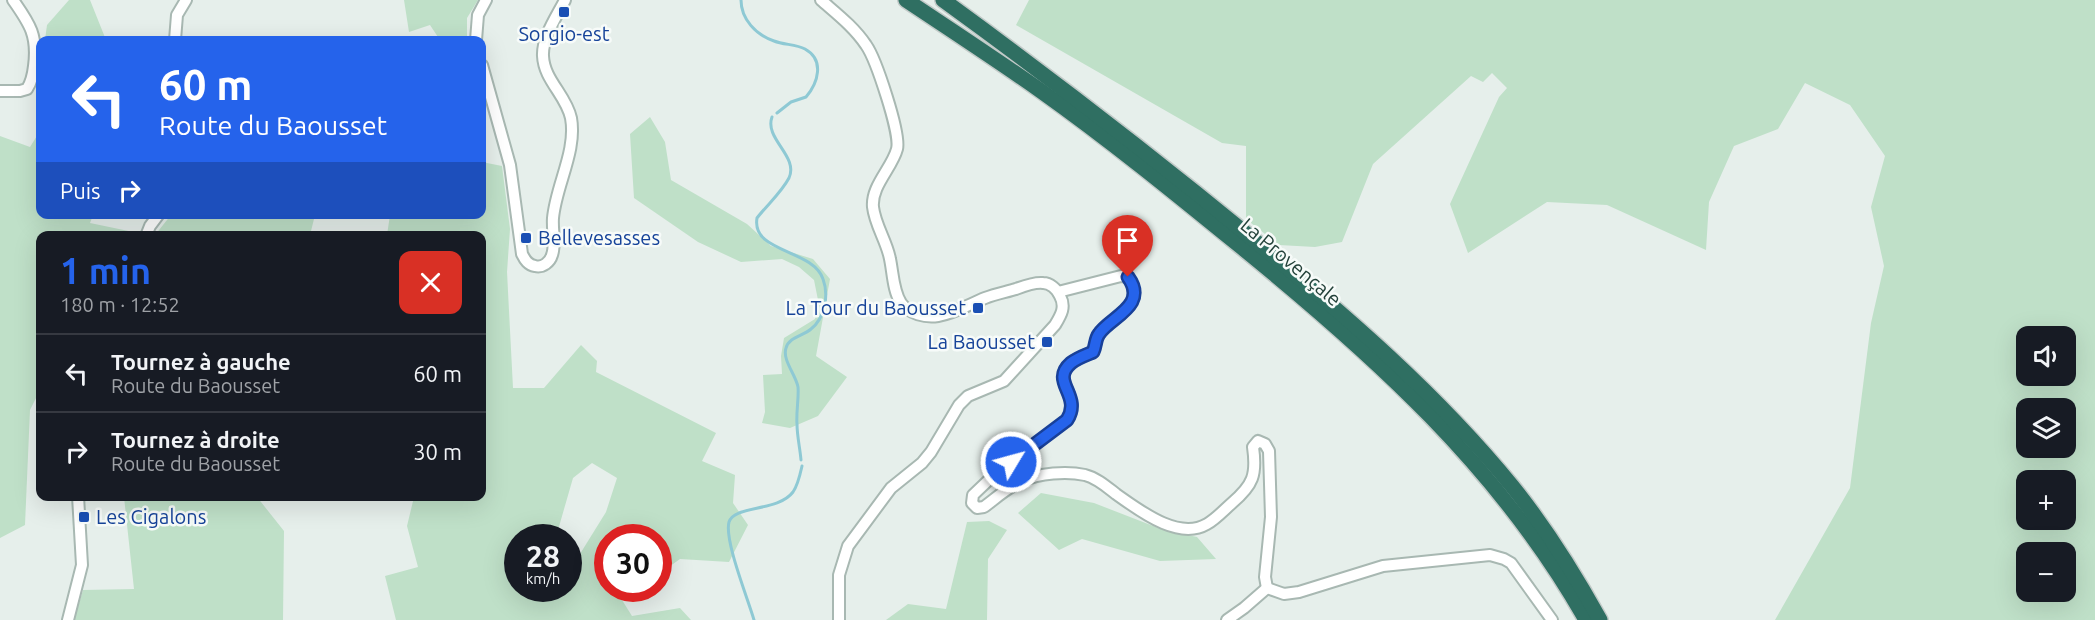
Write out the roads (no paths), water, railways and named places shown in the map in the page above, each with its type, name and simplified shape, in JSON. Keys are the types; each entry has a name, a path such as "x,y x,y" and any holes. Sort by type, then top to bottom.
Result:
{"highway":[{"name":"La Provençale","path":"906,0 1133,151"},
{"name":"La Provençale","path":"943,0 1391,359 1485,454 1543,528 1569,566 1600,620"},
{"name":"La Provençale","path":"1279,270 1395,381 1481,470 1524,523 1586,620"}],"street":[{"path":"0,91 27,89 32,81 35,60 36,50 29,22 13,0"},
{"path":"175,36 177,15 186,0"},
{"path":"476,36 478,15 486,0"},
{"path":"486,79 510,165 522,254 528,263 537,267 542,266 552,255 553,217 571,141 571,119 567,106 550,81 544,66 543,52 565,0"},
{"path":"821,0 856,32 868,47 877,67 892,117 898,143 896,152 874,196 873,207 890,257 896,294 902,304 912,312 924,316 937,316 989,297 1042,282 1058,292 1064,307 1055,325 1005,381 968,396 959,405 931,452 922,463 891,488 848,546 839,575 839,620"},
{"path":"1058,292 1121,276 1128,277 1133,284 1134,292 1131,303 1125,311 1100,332 1093,352 1072,362 1065,369 1063,378 1073,402 1072,412 1067,420 994,475 973,495 972,503 977,508 984,507 1022,481 1040,476 1086,475 1096,479 1142,512 1170,526 1185,529 1196,528 1207,524 1247,489 1256,467 1253,447 1258,441 1264,444 1269,451 1271,517 1265,577 1267,588"},
{"path":"68,620 82,565 78,501"},
{"path":"1267,588 1284,594 1299,592 1383,566 1490,555 1510,563 1552,620"},
{"path":"1227,620 1267,588"}],"waterway":[{"path":"741,0 747,20 761,35 805,49 815,59 817,65 818,72 814,85 806,97 791,102 777,113"},
{"path":"772,117 773,133 786,155 791,170 786,183 757,218 758,229 763,238 773,245 808,262 817,269 823,279 826,292 820,319 811,329 790,341 785,353 798,387 797,428 801,460"},
{"path":"754,620 733,555 728,531 729,522 739,513 777,503 786,498 793,492 802,466"}],"place":[{"name":"Sorgio-est","path":"564,12"},
{"name":"Bellevesasses","path":"526,238"},
{"name":"La Tour du Baousset","path":"978,308"},
{"name":"La Baousset","path":"1047,342"},
{"name":"Les Cigalons","path":"84,517"}]}
